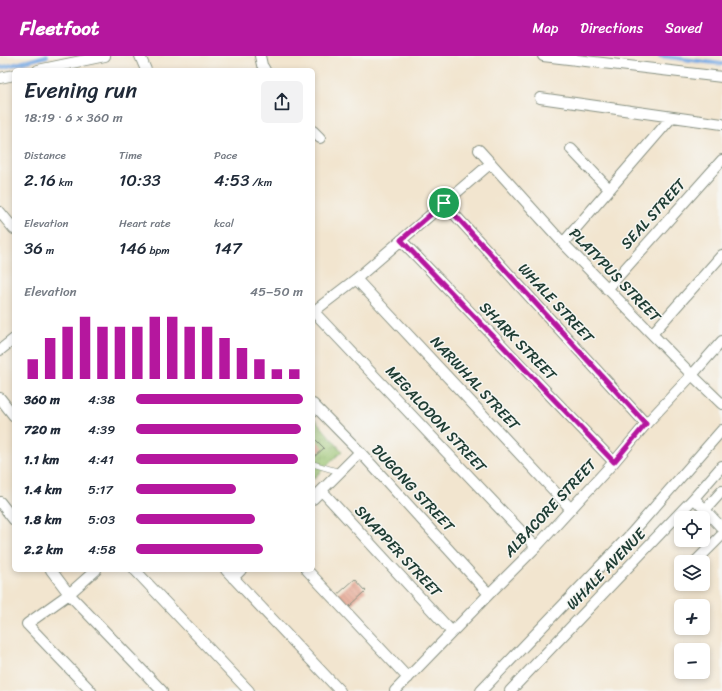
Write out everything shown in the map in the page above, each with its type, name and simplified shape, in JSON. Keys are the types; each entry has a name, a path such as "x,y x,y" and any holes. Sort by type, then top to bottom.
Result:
{"street":[{"path":"48,68 105,56"},
{"path":"140,56 145,68"},
{"path":"260,56 264,68"},
{"path":"543,56 722,77"},
{"path":"0,78 12,75"},
{"path":"540,98 722,124"},
{"path":"563,243 672,117"},
{"path":"571,149 609,189"},
{"name":"PLATYPUS STREET","path":"479,150 563,243 722,404"},
{"name":"SEAL STREET","path":"607,288 722,160"},
{"path":"315,311 491,163"},
{"name":"WHALE STREET","path":"444,203 646,424"},
{"path":"0,212 12,227"},
{"name":"SHARK STREET","path":"401,240 614,462"},
{"path":"652,334 722,256"},
{"name":"NARWHAL STREET","path":"356,278 571,509"},
{"name":"MEGALODON STREET","path":"315,313 536,547"},
{"path":"0,350 12,340"},
{"name":"ALBACORE STREET","path":"395,691 536,547 722,341"},
{"path":"0,398 12,413"},
{"name":"DUGONG STREET","path":"315,406 360,452 489,594"},
{"path":"481,691 631,534 722,430"},
{"path":"315,497 360,452"},
{"name":"WHALE AVENUE","path":"510,691 694,498 722,466"},
{"name":"SNAPPER STREET","path":"322,491 452,632"},
{"path":"705,510 722,491"},
{"path":"694,498 722,528"},
{"path":"0,502 12,517"},
{"path":"702,555 722,535"},
{"path":"52,572 69,594 162,691"},
{"path":"91,691 28,624 69,594 94,572"},
{"path":"137,572 249,691"},
{"path":"309,572 408,678"},
{"path":"230,574 340,691"}],"lane":[{"path":"315,465 340,472"}],"green space":[{"path":"315,419 342,451 315,477"}],"building":[{"path":"315,439 324,448 315,456"},
{"path":"355,579 366,591 349,607 337,595"}],"waterway":[{"path":"0,68 47,56"},
{"path":"660,56 722,64"}],"route":[{"path":"444,203 646,424 614,462 401,240 444,203"}]}
